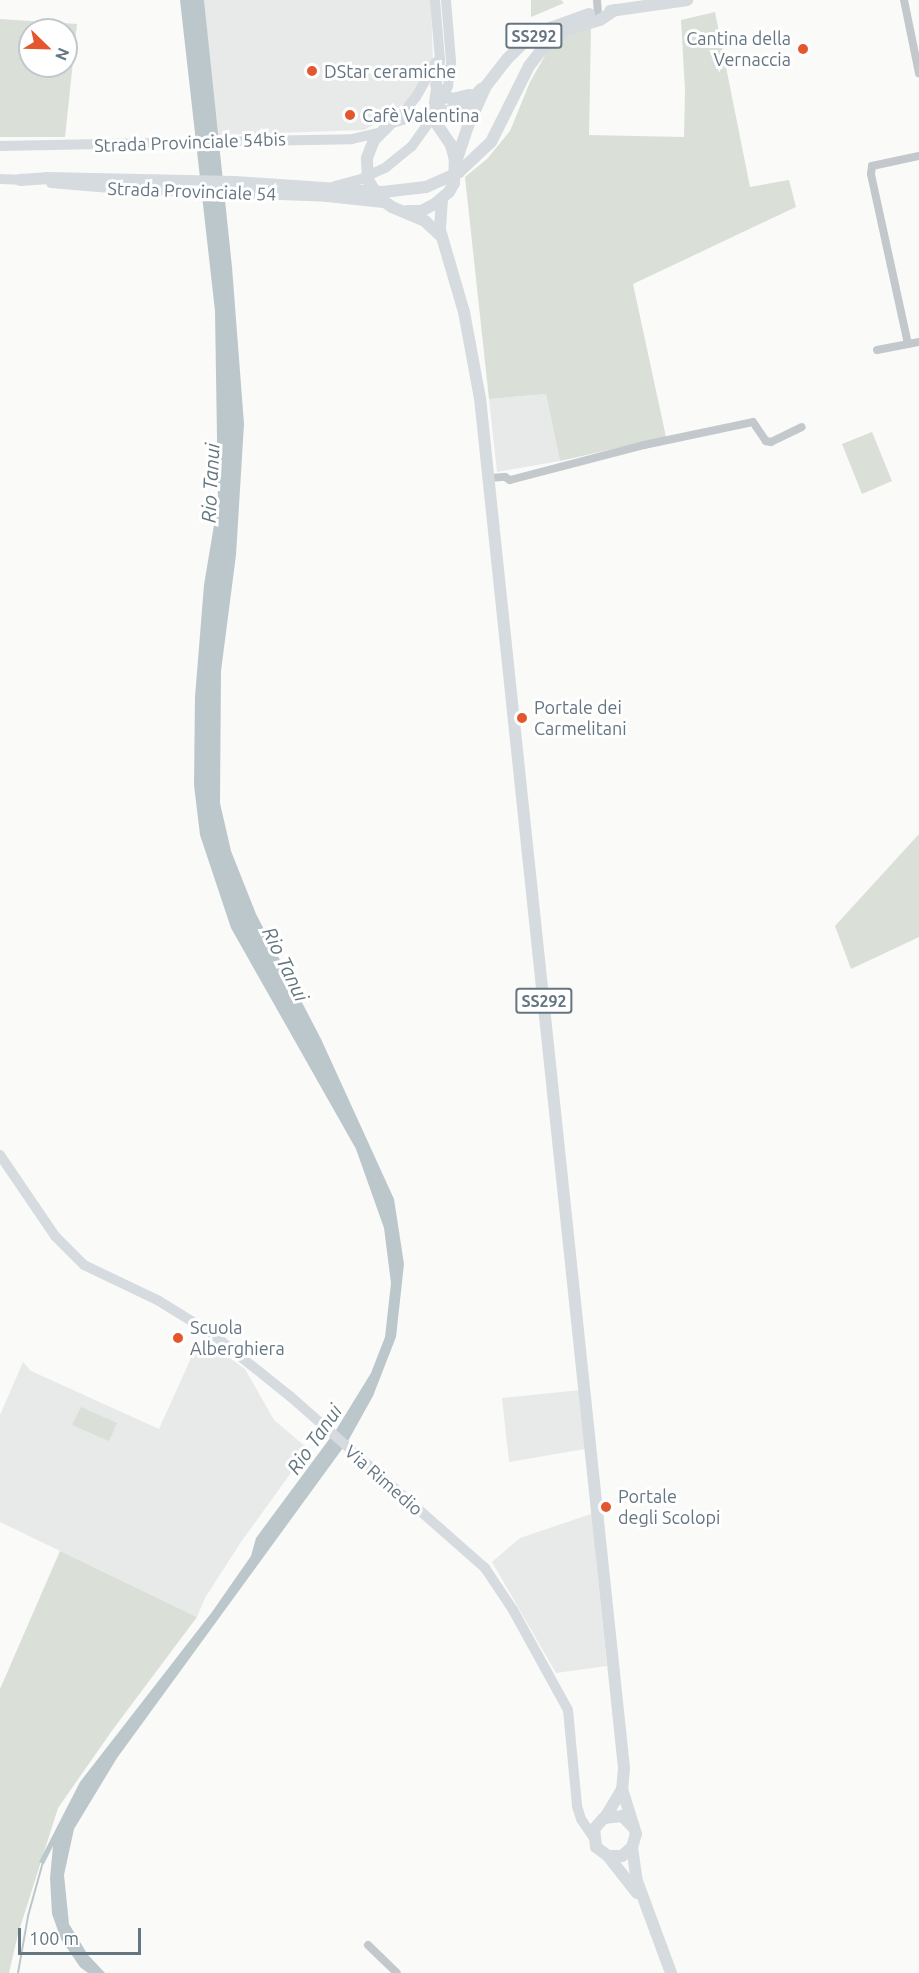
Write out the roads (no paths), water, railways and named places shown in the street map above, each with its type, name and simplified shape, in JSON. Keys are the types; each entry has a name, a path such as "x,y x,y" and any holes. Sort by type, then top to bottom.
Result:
{"main road":[{"path":"435,0 440,47 432,117 451,145 455,165"},
{"path":"322,188 347,184 385,168 421,136 437,111 448,86 451,39 446,0"},
{"name":"SS292","path":"398,119 432,117 468,103 527,40 597,6 615,10 687,0"},
{"path":"0,180 46,178 165,186 322,188 399,192 447,179 472,161 491,142 529,66 555,36 600,20 615,10"},
{"path":"440,47 432,73 398,119 379,133 370,149 366,173 374,193 384,203 425,221 442,237"},
{"path":"436,85 442,95 452,99 482,88"},
{"name":"SS292","path":"482,88 455,165 454,183 442,199 439,218 442,237 464,312 480,398 624,1768 622,1789 636,1837 632,1847 637,1881 671,1973"},
{"name":"Strada Provinciale 54bis","path":"0,147 352,139 379,133"},
{"name":"Strada Provinciale 54","path":"165,186 336,197 384,203"},
{"path":"399,210 422,211 442,199"},
{"name":"Via Rimedio","path":"0,1155 55,1236 84,1265 159,1301 211,1333 468,1552 497,1583 568,1710 575,1789 580,1812 586,1828 593,1837"},
{"name":"SS292","path":"622,1789 593,1837 599,1851 608,1856 647,1908"},
{"path":"580,1812 602,1819 622,1816 633,1827"},
{"path":"608,1856 622,1856 632,1847"}],"street":[{"path":"904,0 919,73"},
{"path":"908,344 870,174 872,166 919,156"},
{"path":"877,350 919,342"},
{"path":"489,478 505,477 510,480 644,446 753,422 766,441 771,442 802,427"},
{"path":"368,1945 397,1973"}],"waterway":[{"path":"18,1973 28,1916 43,1862"}],"place":[{"name":"Cantina della Vernaccia","path":"803,49"},
{"name":"DStar ceramiche","path":"312,71"},
{"name":"Cafè Valentina","path":"350,115"},
{"name":"Portale dei Carmelitani","path":"522,718"},
{"name":"Scuola Alberghiera","path":"178,1338"},
{"name":"Portale degli Scolopi","path":"606,1507"}],"water label":[{"name":"Rio Tanui","path":"210,483"},
{"name":"Rio Tanui","path":"286,964"},
{"name":"Rio Tanui","path":"314,1439"}]}
